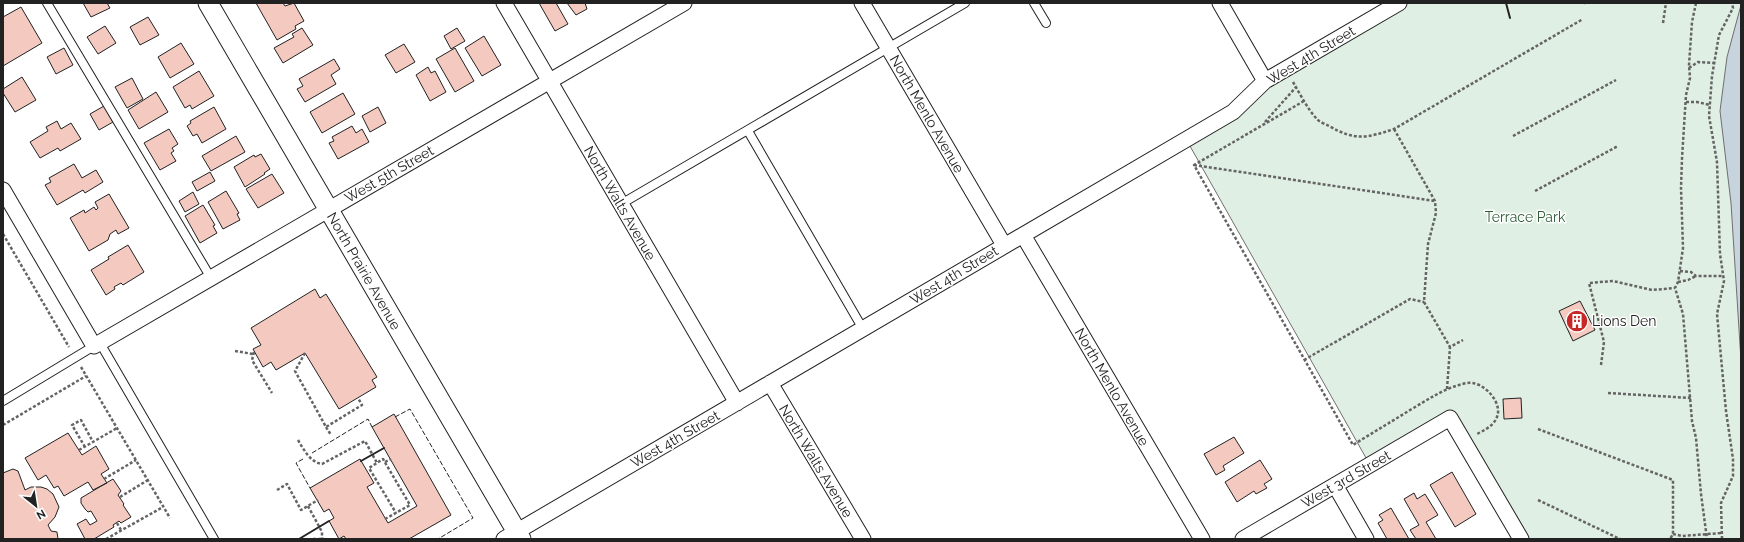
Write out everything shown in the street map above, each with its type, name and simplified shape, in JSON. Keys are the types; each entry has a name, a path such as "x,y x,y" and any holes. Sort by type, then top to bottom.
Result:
{"street":[{"name":"North Prairie Avenue","path":"208,3 329,209 514,537"},
{"name":"North Walts Avenue","path":"504,3 737,403"},
{"name":"West 5th Street","path":"97,344 549,80 684,3"},
{"name":"North Menlo Avenue","path":"862,3 1004,245"},
{"path":"1220,3 1265,81"},
{"name":"West 4th Street","path":"514,537 863,328 1233,112 1265,81 1399,3"},
{"path":"3,190 97,344"},
{"name":"North Menlo Avenue","path":"1023,235 1202,539"},
{"name":"North Walts Avenue","path":"770,383 863,539"},
{"name":"West 3rd Street","path":"1243,539 1450,418 1463,442"},
{"path":"1463,442 1521,539"},
{"path":"1335,485 1366,539"}],"lane":[{"path":"47,3 211,278"},
{"path":"621,204 966,3"},
{"path":"1034,3 1046,23"},
{"path":"748,131 863,328"},
{"path":"3,401 97,344 214,539"}],"path":[{"path":"1662,24 1666,3"},
{"path":"1696,3 1692,22 1689,68 1690,78 1686,102 1681,188 1683,248 1678,282 1675,288 1683,314 1707,539"},
{"path":"1722,539 1721,503 1733,476 1733,459 1726,411 1717,314 1724,281 1720,254 1717,162 1709,116 1714,63 1719,35 1733,8 1732,3"},
{"path":"1286,69 1304,101 1317,120 1356,137 1374,136 1394,130 1583,19"},
{"path":"1689,68 1698,62 1714,63"},
{"path":"1513,136 1616,80"},
{"path":"1263,124 1296,87"},
{"path":"1194,165 1304,101"},
{"path":"1686,102 1697,102 1710,106"},
{"path":"1394,130 1435,201 1436,213 1428,244 1424,302 1450,347 1447,388"},
{"path":"1535,191 1618,146"},
{"path":"1194,165 1435,201"},
{"path":"1194,165 1353,445 1447,388 1469,382 1479,384 1494,397 1498,406 1496,419 1486,429 1463,442"},
{"path":"3,234 170,518"},
{"path":"1680,271 1691,272 1696,276"},
{"path":"1678,282 1688,280 1696,276 1723,276"},
{"path":"1601,365 1604,342 1589,283 1613,281 1652,290 1675,288"},
{"path":"1304,360 1410,299 1424,302"},
{"path":"1450,347 1463,340"},
{"path":"235,351 254,353 252,360 272,393"},
{"path":"305,353 295,371 330,435"},
{"path":"3,425 86,376"},
{"path":"1608,393 1691,398"},
{"path":"326,426 362,405 358,398"},
{"path":"85,447 72,425 81,420 93,442"},
{"path":"79,450 117,428"},
{"path":"1538,429 1673,480 1673,534 1670,539"},
{"path":"298,440 310,459 316,463 322,464 365,441 377,462"},
{"path":"385,519 396,513 410,505 383,459 369,468 396,513"},
{"path":"385,462 391,459"},
{"path":"104,479 136,460"},
{"path":"120,497 148,480"},
{"path":"277,490 287,484 301,510 318,500"},
{"path":"1538,500 1620,539"},
{"path":"308,506 322,532 323,539 313,539"},
{"path":"106,539 163,507"},
{"path":"117,523 121,530"},
{"path":"1673,534 1682,536 1722,533"}],"green space":[{"name":"Terrace Park","path":"1405,3 1741,3 1741,539 1521,539 1450,418 1370,465 1186,139 1265,81"}],"shaded area":[{"path":"1741,5 1741,361 1731,203 1720,111 1727,57"}],"building":[{"path":"83,3 107,3 110,8 91,17"},
{"path":"256,3 283,3 285,6 294,3 304,21 295,26 296,29 277,40"},
{"path":"539,3 556,3 568,24 555,31"},
{"path":"567,3 585,3 587,9 576,15"},
{"path":"21,7 42,43 3,66 3,17"},
{"path":"148,17 159,35 140,45 130,27"},
{"path":"105,26 116,43 98,54 87,37"},
{"path":"302,28 313,45 283,63 274,48 294,37 292,34"},
{"path":"457,28 465,41 451,49 444,36"},
{"path":"484,36 501,65 482,76 465,48"},
{"path":"181,43 194,64 170,78 158,57"},
{"path":"404,44 415,62 396,73 385,55"},
{"path":"64,48 73,65 56,74 47,57"},
{"path":"455,48 474,81 455,92 436,59"},
{"path":"334,59 340,69 331,75 336,84 305,102 297,89 303,86 299,79"},
{"path":"428,67 431,73 435,71 446,92 430,101 416,75"},
{"path":"199,71 214,96 192,109 190,105 185,108 173,87"},
{"path":"22,77 36,100 15,112 3,93 3,89"},
{"path":"132,78 143,99 127,108 115,87"},
{"path":"156,92 168,112 139,129 128,110"},
{"path":"343,93 355,114 322,133 310,112"},
{"path":"104,106 113,122 99,130 90,114"},
{"path":"214,107 226,129 202,143 197,134 193,136 187,126 191,123 190,121"},
{"path":"378,107 386,123 370,132 362,116"},
{"path":"57,121 61,129 71,123 81,139 60,151 58,148 40,158 30,142 48,131 46,127"},
{"path":"352,126 356,133 362,129 369,142 338,159 329,143 334,141 332,137"},
{"path":"169,129 178,144 172,148 174,151 171,153 176,161 160,170 144,143"},
{"path":"236,136 245,152 211,171 202,156"},
{"path":"261,154 270,169 245,187 234,167 254,155 255,157"},
{"path":"74,164 82,178 96,170 103,182 85,193 83,190 57,205 45,185 51,182 49,178"},
{"path":"210,172 215,181 197,191 192,182"},
{"path":"272,174 284,193 258,208 246,189"},
{"path":"226,191 239,213 237,214 240,220 223,229 208,202"},
{"path":"193,192 199,204 185,212 179,201"},
{"path":"109,194 129,228 118,234 116,230 110,234 108,240 89,251 70,218 84,210 85,213 94,207 96,210 98,208 95,202"},
{"path":"203,205 215,225 213,226 217,233 200,243 185,216"},
{"path":"128,245 144,272 123,285 121,283 114,287 115,289 106,295 91,270 109,259 108,257"},
{"path":"315,289 320,298 326,294 377,377 372,380 376,387 339,409 305,353 276,370 271,362 263,367 253,349 261,345 251,328"},
{"name":"Lions Den","path":"1580,301 1595,330 1573,341 1559,311"},
{"path":"1521,398 1522,418 1504,419 1503,399"},
{"path":"394,414 451,515 409,539 346,539 344,536 339,539 329,521 334,518 329,509 324,512 310,488 360,459 374,483 367,487 388,523 417,506 372,427"},
{"path":"68,433 82,455 96,446 109,469 101,474 107,483 93,490 88,482 64,496 58,486 54,488 46,475 38,480 25,458"},
{"path":"1234,437 1244,453 1223,466 1225,470 1216,475 1204,454"},
{"path":"1260,460 1272,479 1264,484 1267,488 1256,494 1254,491 1237,502 1225,482"},
{"path":"13,469 18,471 25,490 31,487 41,487 47,489 53,494 59,507 55,517 48,525 51,531 57,532 58,539 3,539 3,473"},
{"path":"1452,472 1476,514 1455,527 1430,485"},
{"path":"113,479 121,491 118,495 131,517 121,523 119,521 113,525 114,527 94,539 85,539 77,524 86,519 90,525 97,521 91,511 88,512 85,509 81,503 81,498"},
{"path":"1414,493 1417,499 1425,494 1438,515 1426,522 1436,539 1416,539 1410,530 1419,525 1404,499"},
{"path":"1391,508 1409,539 1387,539 1378,523 1383,520 1379,515"}],"fence":[{"path":"395,417 410,409 473,518 438,539"},
{"path":"312,453 368,419 372,427"},
{"path":"303,459 296,463 310,488"}],"wall":[{"path":"1506,3 1510,18"},
{"path":"361,461 384,448"},
{"path":"299,539 329,521"}],"place":[{"name":"Lions Den","path":"1577,321"}]}
